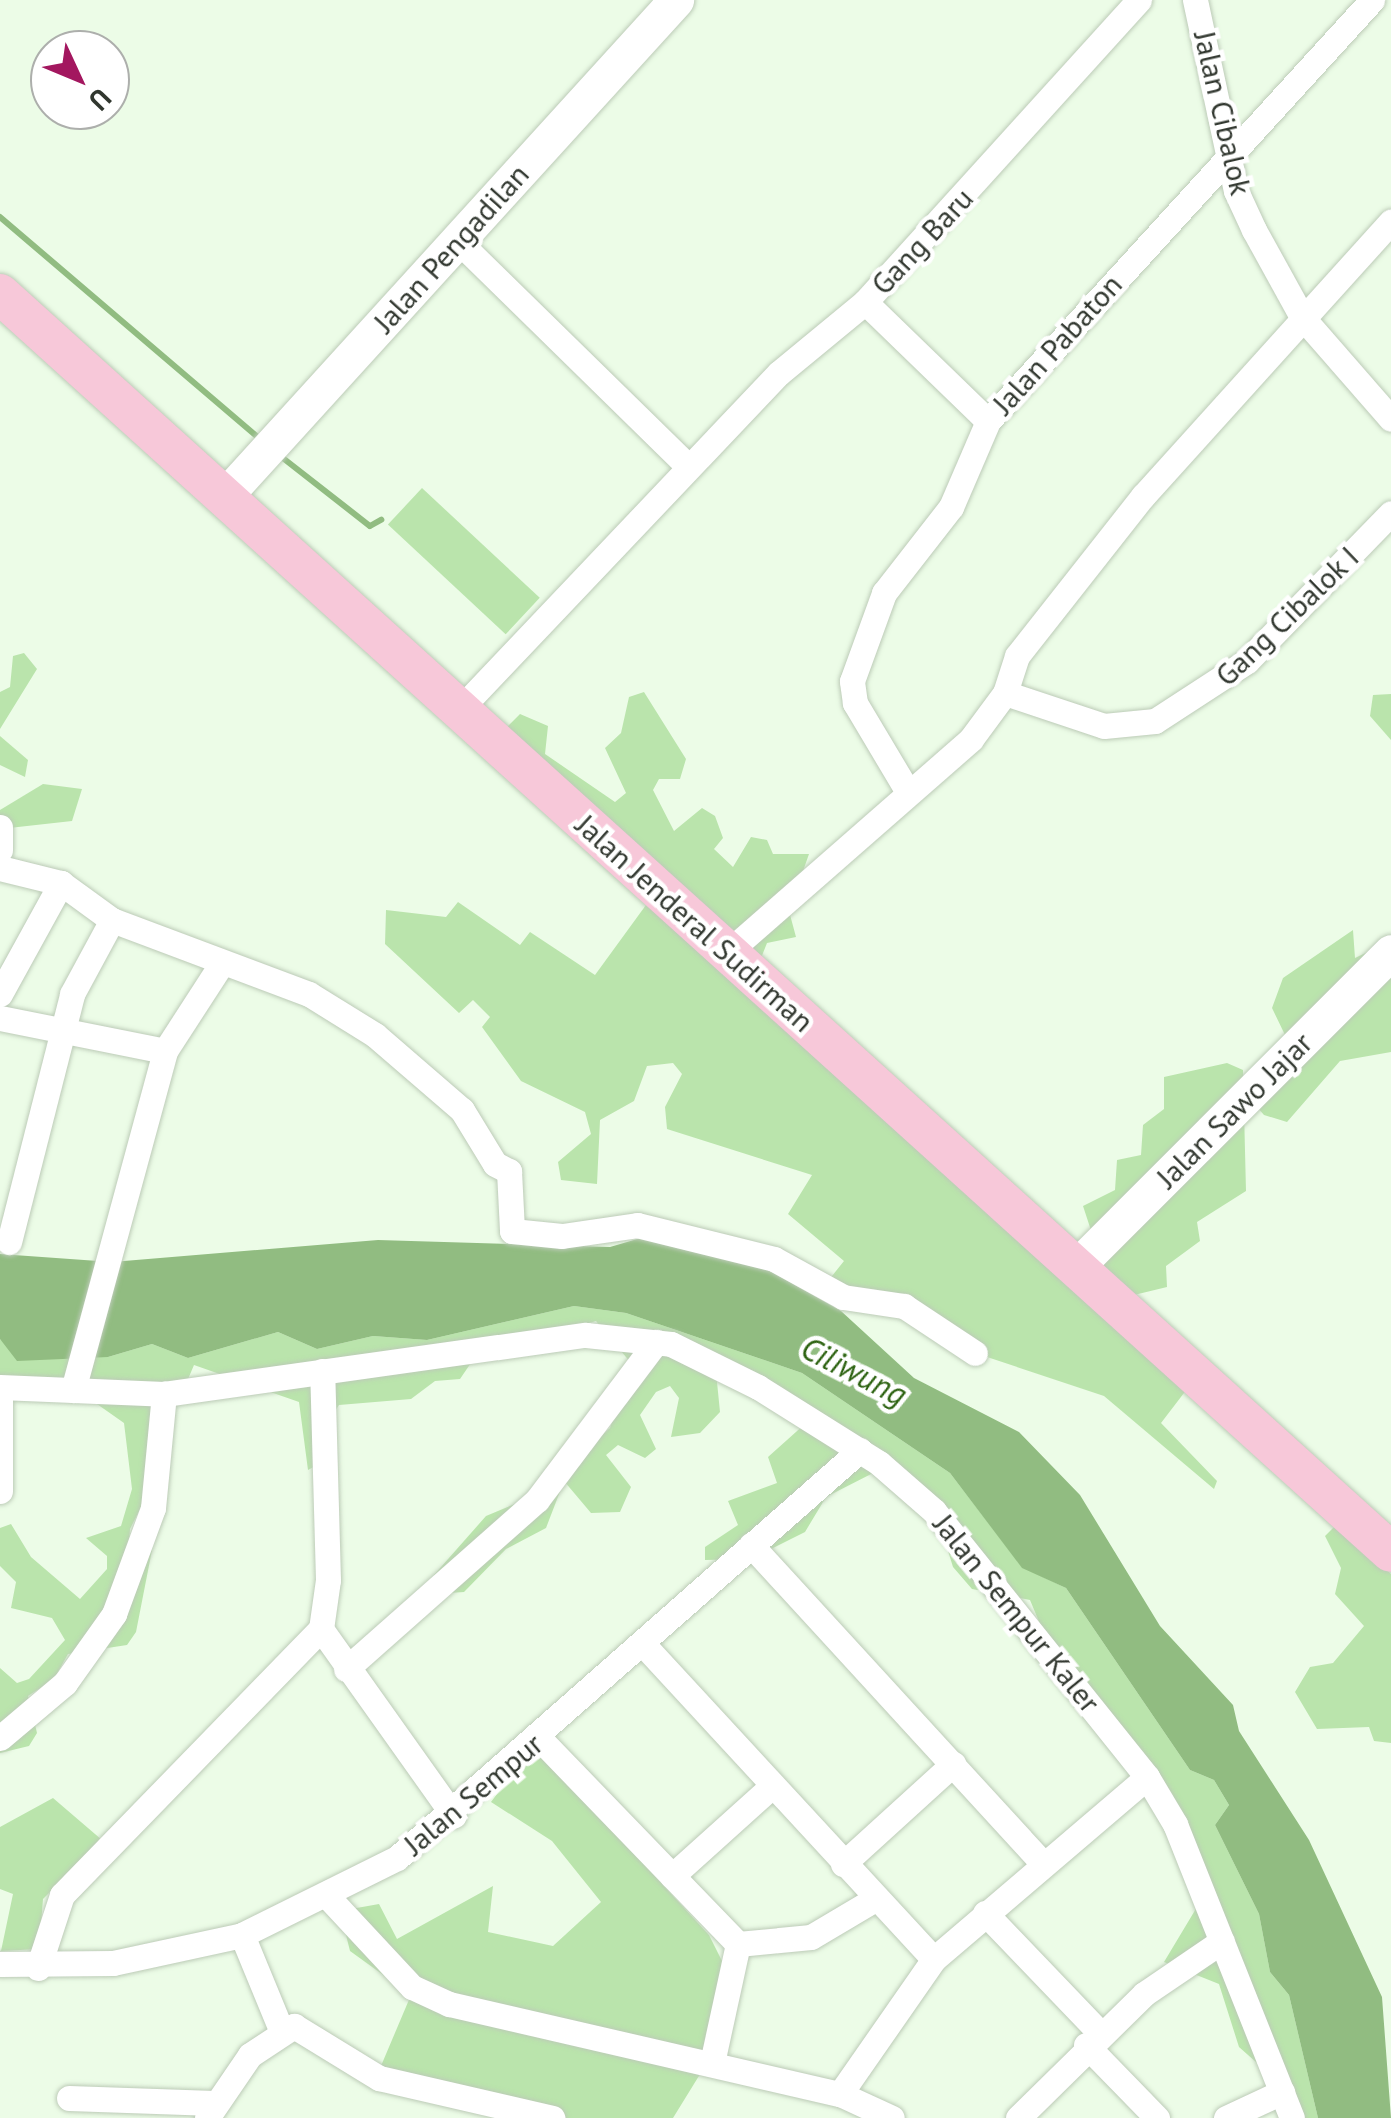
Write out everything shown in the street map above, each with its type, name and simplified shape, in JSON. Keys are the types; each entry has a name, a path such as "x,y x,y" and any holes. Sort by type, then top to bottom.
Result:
{"main road":[{"name":"Jalan Jenderal Sudirman","path":"0,294 1391,1552"}],"street":[{"name":"Jalan Pengadilan","path":"224,496 676,0"},
{"name":"Gang Baru","path":"460,710 820,334 865,302 1139,0"},
{"name":"Jalan Cibalok","path":"1195,0 1230,156 1254,230 1302,317 1391,418"},
{"name":"Jalan Pabaton","path":"908,792 861,721 852,681 884,593 951,507 988,420 1372,0"},
{"path":"728,952 970,739 1005,693 1017,656 1278,344 1391,222"},
{"path":"458,241 689,467"},
{"path":"865,302 988,420"},
{"name":"Gang Cibalok I","path":"1005,693 1104,726 1155,721 1247,661 1391,514"},
{"path":"0,827 0,850"},
{"path":"0,868 61,883 112,920 309,994 462,1110 495,1164 509,1171 512,1231 562,1236 636,1225 774,1259 843,1297 904,1306 975,1353"},
{"path":"0,994 61,883"},
{"path":"9,1242 61,1030 112,920"},
{"name":"Jalan Sawo Jajar","path":"1076,1267 1391,952"},
{"path":"74,1385 164,1051 222,962"},
{"path":"0,1018 164,1051"},
{"name":"Jalan Sempur Kaler","path":"0,1387 74,1385 164,1394 322,1370 462,1359 586,1335 656,1342 725,1369 860,1450 934,1511 1012,1597 1147,1776 1222,1941 1292,2118"},
{"path":"346,1669 537,1500 656,1342"},
{"path":"38,1968 62,1895 320,1628 328,1580 322,1370"},
{"path":"0,1738 65,1683 114,1614 153,1508 164,1394"},
{"path":"0,1399 0,1492"},
{"name":"Jalan Sempur","path":"0,1964 38,1968 242,1935 328,1896 454,1816 860,1450"},
{"path":"751,1545 1041,1862"},
{"path":"320,1628 454,1816"},
{"path":"642,1643 934,1959"},
{"path":"540,1739 738,1944"},
{"path":"843,1864 953,1764"},
{"path":"840,2094 934,1959 1041,1862 1147,1776"},
{"path":"672,1876 772,1786"},
{"path":"328,1896 412,1987 449,2004 840,2094 892,2118"},
{"path":"738,1944 810,1937 875,1899"},
{"path":"985,1913 1157,2118"},
{"path":"242,1935 280,2027"},
{"path":"1018,2118 1093,2039 1222,1941"},
{"path":"712,2063 738,1944"},
{"path":"69,2098 210,2111 280,2027 294,2026 379,2078 476,2109 552,2118"},
{"path":"1226,2118 1282,2092"}],"shaded area":[{"path":"422,488 540,598 506,634 388,525"},
{"path":"24,653 37,669 0,729 0,692 10,687 13,656"},
{"path":"644,692 686,759 680,779 659,779 653,790 674,831 702,808 715,816 723,838 714,849 733,867 751,837 767,840 773,854 809,854 789,911 796,937 767,943 759,963 1197,1376 1161,1423 1217,1481 1214,1489 1104,1396 975,1353 953,1330 824,1286 844,1261 788,1214 812,1175 667,1129 665,1107 682,1074 673,1063 647,1066 634,1101 600,1120 597,1184 561,1180 558,1162 591,1134 585,1112 521,1081 482,1027 490,1017 473,1000 459,1013 385,944 386,910 446,917 458,902 520,945 530,932 595,975 654,894 505,729 520,714 548,726 545,754 615,802 626,793 605,748 621,733 629,697"},
{"path":"1391,694 1391,740 1370,716 1373,695"},
{"path":"0,736 28,760 25,777 0,765"},
{"path":"43,784 82,789 72,821 0,829 0,810"},
{"path":"1353,930 1355,958 1391,941 1391,1052 1340,1061 1287,1122 1264,1115 1257,1107 1286,1037 1272,1008 1283,978"},
{"path":"1227,1063 1243,1070 1246,1191 1197,1222 1200,1241 1166,1266 1167,1287 1134,1295 1106,1276 1083,1206 1115,1190 1117,1160 1141,1155 1143,1125 1164,1109 1164,1077"},
{"path":"574,1306 626,1313 802,1373 950,1473 1022,1567 1066,1588 1190,1770 1214,1780 1229,1805 1215,1825 1259,1914 1270,1972 1289,1995 1318,2118 1286,2118 1274,2078 1239,2047 1219,1984 1164,1962 1200,1902 1187,1863 1110,1739 1075,1708 1030,1600 972,1589 953,1567 940,1525 877,1471 826,1497 805,1532 751,1559 705,1560 705,1547 738,1525 728,1501 777,1483 768,1457 806,1423 716,1372 720,1412 700,1433 671,1437 679,1398 670,1386 656,1392 640,1415 656,1449 645,1458 618,1445 606,1455 631,1487 620,1512 591,1513 564,1481 546,1528 506,1549 464,1592 448,1593 434,1575 486,1516 534,1496 610,1428 631,1363 596,1321 477,1354 460,1379 435,1381 411,1399 339,1405 331,1417 334,1456 308,1470 299,1402 194,1365 177,1405 163,1412 149,1491 130,1529 129,1543 152,1550 136,1632 127,1645 68,1654 54,1679 28,1696 37,1733 29,1746 0,1753 0,1668 17,1683 29,1679 65,1640 52,1618 11,1608 16,1582 0,1566 0,1528 11,1524 31,1557 80,1599 107,1569 107,1556 86,1538 121,1526 132,1489 124,1423 87,1397 0,1387 0,1339 24,1357 108,1357 152,1344 188,1358 278,1332 317,1349 373,1336 427,1340"},
{"path":"1336,1525 1391,1574 1391,1743 1374,1741 1369,1727 1317,1729 1295,1692 1310,1667 1333,1663 1364,1626 1335,1594 1341,1568 1325,1536"},
{"path":"534,1745 709,1935 728,1973 710,2058 673,2118 565,2118 378,2073 411,1995 350,1951 340,1911 379,1904 397,1939 493,1886 488,1932 553,1946 601,1902 552,1841 491,1802"},
{"path":"53,1798 102,1840 43,1899 39,1949 1,1951 13,1894 0,1889 0,1827"}],"water":[{"name":"Ciliwung","path":"644,1237 761,1266 841,1311 914,1378 1019,1432 1080,1495 1160,1626 1233,1705 1239,1731 1309,1840 1382,1997 1391,2118 1318,2118 1289,1995 1270,1972 1259,1914 1215,1825 1229,1805 1214,1780 1190,1770 1066,1588 1022,1568 950,1473 802,1373 626,1313 574,1306 427,1340 373,1336 317,1349 278,1332 188,1358 152,1344 108,1357 17,1361 0,1339 0,1254 112,1262 378,1240 610,1247"}],"waterway":[{"path":"0,217 261,440"},
{"path":"279,455 370,526 381,520"}]}
